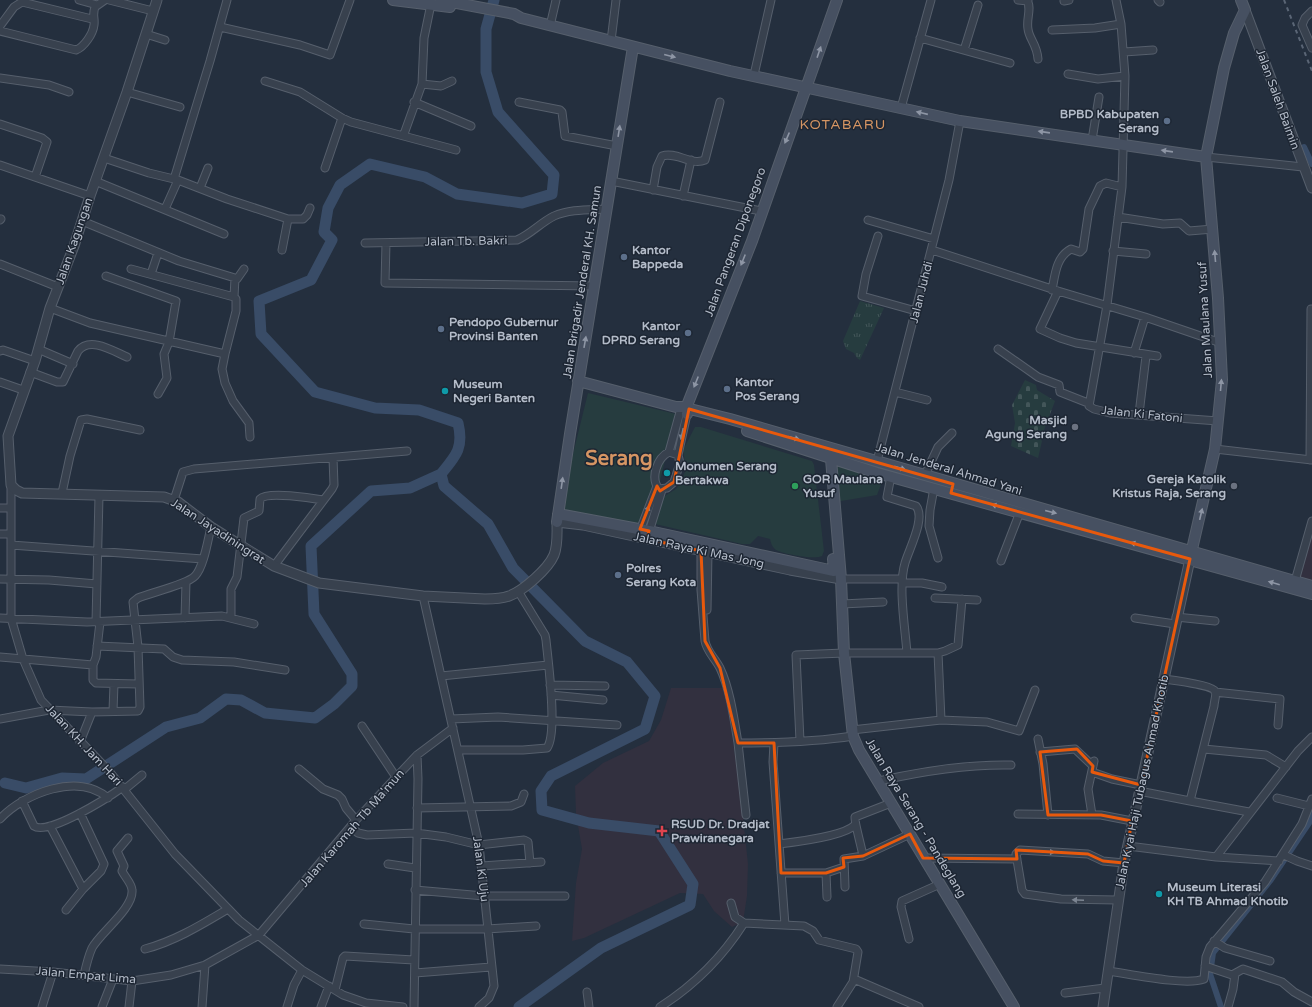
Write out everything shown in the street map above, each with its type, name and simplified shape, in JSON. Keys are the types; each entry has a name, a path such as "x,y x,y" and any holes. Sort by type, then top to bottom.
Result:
{"main road":[{"path":"393,0 475,9 507,15 514,14 521,18 550,26 807,89 960,121 1206,157"},
{"path":"441,0 475,9"},
{"name":"Jalan Pangeran Diponegoro","path":"684,409 752,241 761,211 807,89 837,0"},
{"name":"Jalan Maulana Yusuf","path":"1191,555 1215,449 1222,380 1221,343 1213,229 1206,157 1224,68 1243,5"},
{"name":"Jalan Brigadir Jenderal KH. Samun","path":"558,518 578,381 595,286 633,47"},
{"name":"Jalan Jenderal Ahmad Yani","path":"578,381 823,445 925,475 952,489 1020,512 1312,586"},
{"name":"Jalan Jenderal Ahmad Yani","path":"684,409 827,458 934,488 952,489 1191,555 1312,594"},
{"path":"558,518 644,534 790,566 834,571 833,526 827,458 823,445"},
{"name":"Jalan Raya Serang - Pandeglang","path":"833,526 841,579 844,652 853,733 859,750 1014,1007"}],"street":[{"path":"79,0 97,5"},
{"path":"0,31 76,50 83,47 94,24 92,19 97,5 105,0"},
{"path":"109,0 153,11"},
{"name":"Jalan Kagungan","path":"11,485 4,435 35,361 50,308 127,92 157,0"},
{"path":"165,209 176,179 227,0"},
{"path":"220,27 300,45 330,55 350,0"},
{"path":"550,26 556,0"},
{"path":"611,41 616,0"},
{"path":"754,75 771,0"},
{"path":"901,108 930,0"},
{"path":"1018,0 1027,1 1030,6 1028,31 1035,44 1038,59"},
{"name":"Jalan Ki Fatoni","path":"1116,0 1121,24 1124,52 1124,145 1122,187 1107,306 1088,403 1091,408 1104,412 1218,422"},
{"path":"0,26 18,4 31,2 92,19"},
{"path":"404,134 414,102 422,84 424,38 431,4"},
{"path":"964,50 978,5"},
{"name":"Jalan Saleh Baimin","path":"1243,5 1312,188"},
{"path":"1312,11 1304,18 1302,25 1312,48"},
{"path":"1052,30 1095,28 1121,24"},
{"path":"146,34 165,40"},
{"path":"920,38 1010,64"},
{"path":"1124,52 1153,50"},
{"path":"1068,74 1098,79 1124,76"},
{"path":"0,78 49,85 69,92"},
{"path":"265,81 300,92 342,118 365,126 404,134 456,150"},
{"path":"422,84 441,86 452,81"},
{"path":"127,92 180,107"},
{"path":"1092,140 1099,97"},
{"path":"414,102 471,126"},
{"path":"519,102 560,110 562,112 565,136 617,146"},
{"path":"653,190 657,167 662,156 673,156 698,162 705,160 720,102"},
{"path":"325,168 342,118"},
{"name":"Jalan Juhdi","path":"877,461 932,250 949,180 960,121"},
{"path":"0,124 42,138 47,142 35,177"},
{"path":"1206,157 1303,167"},
{"path":"104,158 149,173 176,179 227,199 288,219 303,219 307,216 310,208"},
{"path":"683,196 691,160"},
{"path":"0,165 90,196"},
{"path":"200,188 208,168"},
{"path":"95,181 224,234"},
{"path":"611,181 761,211"},
{"path":"1122,187 1106,183 1100,186 1089,209 1083,249 1080,252 1070,249 1064,253 1056,267 1055,290 1040,329 1060,338 1146,356 1157,356"},
{"name":"Jalan Tb. Bakri","path":"366,243 517,240 526,236 553,217 566,212 607,210"},
{"path":"1118,217 1162,224 1180,223 1189,231 1213,229"},
{"path":"282,250 288,219"},
{"path":"868,220 934,239"},
{"path":"82,221 158,253 234,278 238,279 244,269"},
{"path":"878,236 866,274 862,296 916,311"},
{"path":"386,243 385,283 595,286"},
{"path":"932,250 1055,290 1145,317 1221,343"},
{"path":"1113,251 1146,254"},
{"path":"151,274 158,253"},
{"path":"0,264 58,287"},
{"path":"131,269 234,297"},
{"path":"106,276 176,301 169,342 164,354 167,378 158,394"},
{"path":"234,278 236,311 222,369 225,383 233,401 249,422 250,437"},
{"path":"50,308 90,323 225,354"},
{"path":"1215,449 1311,460 1311,309"},
{"path":"1134,353 1145,317"},
{"path":"30,372 60,383 66,379 78,351 82,347 90,344 127,357"},
{"path":"38,349 73,364"},
{"path":"998,349 1038,377 1059,385 1060,392 1088,403"},
{"path":"0,351 3,350 35,361"},
{"path":"1139,414 1146,356"},
{"path":"0,382 23,390"},
{"path":"895,392 927,400"},
{"path":"644,534 660,488 655,478 661,458 669,452 684,409"},
{"path":"660,488 671,486 674,482 680,463 678,455 684,409"},
{"path":"62,493 70,456 81,420 87,419 140,430"},
{"path":"925,475 938,447 952,433"},
{"path":"174,500 183,472 187,471 407,451"},
{"path":"669,452 678,455"},
{"path":"274,566 334,485 333,458"},
{"path":"891,476 887,497 916,506 919,513 916,536 904,565 902,581 907,653"},
{"name":"Jalan Jayadiningrat","path":"11,485 16,490 22,492 99,496 164,497 174,500 211,527 274,566 285,571 319,583 423,596"},
{"name":"Jalan KH. Jam Hari","path":"11,485 11,618 23,659 41,700 124,788 168,846 239,920 259,935"},
{"path":"934,488 929,519 938,558"},
{"path":"99,496 99,551 97,584 98,622 96,660 93,665 94,682 98,684 138,684"},
{"path":"230,618 231,589 237,577 244,518 259,511 262,497 300,496 323,500"},
{"path":"0,508 11,508"},
{"path":"1001,561 1020,512"},
{"path":"423,596 496,599 510,596 520,590 550,563 556,550 558,518"},
{"path":"1295,581 1312,521"},
{"path":"0,719 49,710 92,712 138,710 140,707 138,684 138,647 132,605 135,600 186,582 196,576 203,559 211,527"},
{"path":"0,534 11,534"},
{"name":"Jalan Raya Ki Mas Jong","path":"644,534 705,552 790,566 841,579"},
{"path":"11,545 203,559"},
{"path":"705,552 708,632 705,641 706,647 720,668 731,707 738,743 746,814"},
{"name":"Jalan Kyai Haji Tubagus Ahmad Khotib","path":"1103,1007 1117,900 1132,821 1191,555"},
{"path":"0,579 49,580 97,584"},
{"path":"841,579 902,581 942,587"},
{"path":"185,618 186,582"},
{"path":"458,750 523,750 547,748 550,743 552,720 551,695 545,635 520,590"},
{"name":"Jalan Ki Uju","path":"423,596 479,845 482,866 487,929 494,986 492,992 479,1007"},
{"path":"934,598 978,600"},
{"path":"800,741 795,656 844,652 938,653 946,651 958,645 962,599"},
{"path":"842,604 883,602"},
{"path":"0,618 98,622 135,619 222,616 254,624"},
{"path":"1135,618 1216,621"},
{"path":"97,646 164,649 173,657 182,660 234,662 285,670"},
{"path":"938,653 941,720"},
{"path":"0,657 93,665"},
{"path":"441,676 548,665"},
{"path":"1163,679 1203,685 1214,689 1216,692 1280,699 1278,725"},
{"path":"113,711 114,684"},
{"path":"550,685 605,686"},
{"path":"738,743 800,741 941,720 987,722 1019,731 1035,690"},
{"path":"1190,801 1204,749 1216,692"},
{"path":"551,695 603,700"},
{"path":"82,743 92,712"},
{"path":"451,720 498,717 617,725"},
{"path":"362,726 396,777"},
{"name":"Jalan Karomah Tb Ma'mun","path":"259,935 356,820 396,777 417,755 453,728"},
{"path":"1216,856 1286,766 1312,737"},
{"path":"1038,739 1048,815"},
{"path":"774,743 785,925"},
{"path":"1040,752 1075,749 1093,766 1112,779 1190,801 1249,812"},
{"path":"1204,749 1266,755 1286,766"},
{"path":"414,1007 417,755"},
{"path":"879,781 940,769 984,765 1012,766"},
{"path":"1092,815 1088,789 1093,766"},
{"path":"299,769 323,789 338,795 356,820"},
{"path":"22,801 34,826 39,828 50,826 80,813 108,798 142,775"},
{"path":"0,818 22,801 65,787 86,787 95,789 108,798"},
{"path":"417,808 511,806 521,802 524,794"},
{"path":"1108,971 1196,982 1204,979 1210,968 1206,957 1219,944 1279,861 1285,855 1302,824 1311,803 1278,798"},
{"path":"863,856 855,817 891,803"},
{"path":"66,910 83,889 101,871 104,864 80,813"},
{"path":"1018,814 1092,815 1132,821"},
{"path":"779,844 818,838 850,830 856,825"},
{"path":"50,826 83,889"},
{"path":"351,827 358,833 367,835 416,833 446,837 479,845 526,841 528,842 530,863"},
{"path":"845,888 844,859 863,856 910,834"},
{"path":"84,975 92,947 111,927 132,894 132,888 122,871 124,866 117,851 128,838"},
{"path":"1128,846 1216,856 1279,861"},
{"path":"1117,900 1061,899 1025,894 1022,890 1016,854 1020,850 1088,854 1103,861 1124,863"},
{"path":"1285,855 1294,860 1311,863"},
{"path":"923,858 1017,858"},
{"path":"482,866 541,862"},
{"path":"388,864 415,868"},
{"path":"781,873 826,873 844,866"},
{"path":"826,873 827,897"},
{"path":"908,939 901,907 902,901 940,884"},
{"path":"415,890 484,896 565,896"},
{"path":"731,903 735,917 744,923 809,927 819,940 856,948 858,952 854,979 837,1007"},
{"path":"145,949 171,940 228,909"},
{"path":"660,1007 684,989 727,948 744,923"},
{"path":"364,924 414,929 487,929 536,926"},
{"path":"259,935 302,970 332,988 356,1000 366,1003 403,1007"},
{"name":"Jalan Empat Lima","path":"0,969 53,972 132,981 171,976 205,966 259,935"},
{"path":"1219,944 1270,961"},
{"path":"321,1007 332,988 345,956 414,960"},
{"path":"202,1007 205,966"},
{"path":"415,972 491,967"},
{"path":"1210,968 1232,975 1238,974 1239,970 1243,969 1282,982 1294,992 1312,1002"},
{"path":"287,1007 294,985 302,970"},
{"path":"42,1007 53,972"},
{"path":"1228,1007 1235,974"},
{"path":"102,1007 113,979"},
{"path":"854,979 919,1007"},
{"path":"129,1007 132,981"},
{"path":"1064,993 1105,988"},
{"path":"587,992 589,1007"}],"highlighted area":[{"path":"689,409 953,484 951,493 1190,559 1141,785 1092,772 1093,766 1077,749 1040,752 1048,815 1101,815 1132,821 1124,863 1103,861 1088,854 1016,850 1017,859 923,858 910,834 863,856 843,858 844,867 826,873 781,873 774,743 738,743 720,668 705,641 701,551 647,539 649,531 640,529 657,486 660,491 674,482"}],"shaded area":[{"path":"1312,525 1312,582 1299,579"},
{"name":"RSUD Dr. Dradjat Prawiranegara","path":"671,688 724,688 741,798 748,864 747,896 743,922 732,927 714,911 703,894 680,893 584,938 572,941 576,883 582,849 576,814 575,786 603,763 649,741 661,720"}],"green space":[{"path":"860,301 884,308 860,360 854,353 846,349 843,341"},
{"path":"1025,380 1036,385 1037,390 1055,401 1044,430 1039,437 1042,441 1038,458 1011,446 1015,423 1012,405"},
{"path":"588,393 676,414 646,540 557,519"},
{"path":"695,427 701,427 812,461 814,465 824,551 822,556 806,557 780,552 774,548 770,539 758,536 750,544 742,544 655,524 654,522 663,497 676,489 681,482 686,469 683,450"},
{"path":"835,464 882,482 877,495 835,502"}],"waterway":[{"path":"494,0 486,29 486,72 498,112 554,175 552,194 522,203 457,194 425,177 370,164 340,185 328,208 324,232 332,240 311,280 259,301 261,334 315,392 375,408 419,410 458,423 460,432 459,445 455,457 441,474 444,486 488,524 513,568 585,641 627,662 655,696 645,729 551,776 541,791 542,810 589,823 659,831 693,884 690,905 601,948 519,1007"},
{"path":"1304,147 1312,164"},
{"path":"5,783 26,788 62,778 86,779 166,727 200,718 226,699 241,700 265,713 315,718 334,704 352,686 352,674 314,614 311,546 371,491 410,488 441,474"},
{"path":"1221,1007 1210,974 1213,953 1270,881 1309,823 1312,814"}],"railway":[{"path":"1284,0 1312,71"}],"place":[{"name":"BPBD Kabupaten Serang","path":"1167,121"},
{"name":"Kantor Bappeda","path":"624,257"},
{"name":"Pendopo Gubernur Provinsi Banten","path":"441,329"},
{"name":"Kantor DPRD Serang","path":"688,333"},
{"name":"Kantor Pos Serang","path":"727,389"},
{"name":"Museum Negeri Banten","path":"445,391"},
{"name":"Masjid Agung Serang","path":"1075,427"},
{"name":"Monumen Serang Bertakwa","path":"667,473"},
{"name":"GOR Maulana Yusuf","path":"795,486"},
{"name":"Gereja Katolik Kristus Raja, Serang","path":"1234,486"},
{"name":"Polres Serang Kota","path":"618,575"},
{"name":"RSUD Dr. Dradjat Prawiranegara","path":"662,831"},
{"name":"Museum Literasi KH TB Ahmad Khotib","path":"1159,894"}],"district":[{"name":"KOTABARU","path":"843,124"},
{"name":"Serang","path":"619,459"}]}
